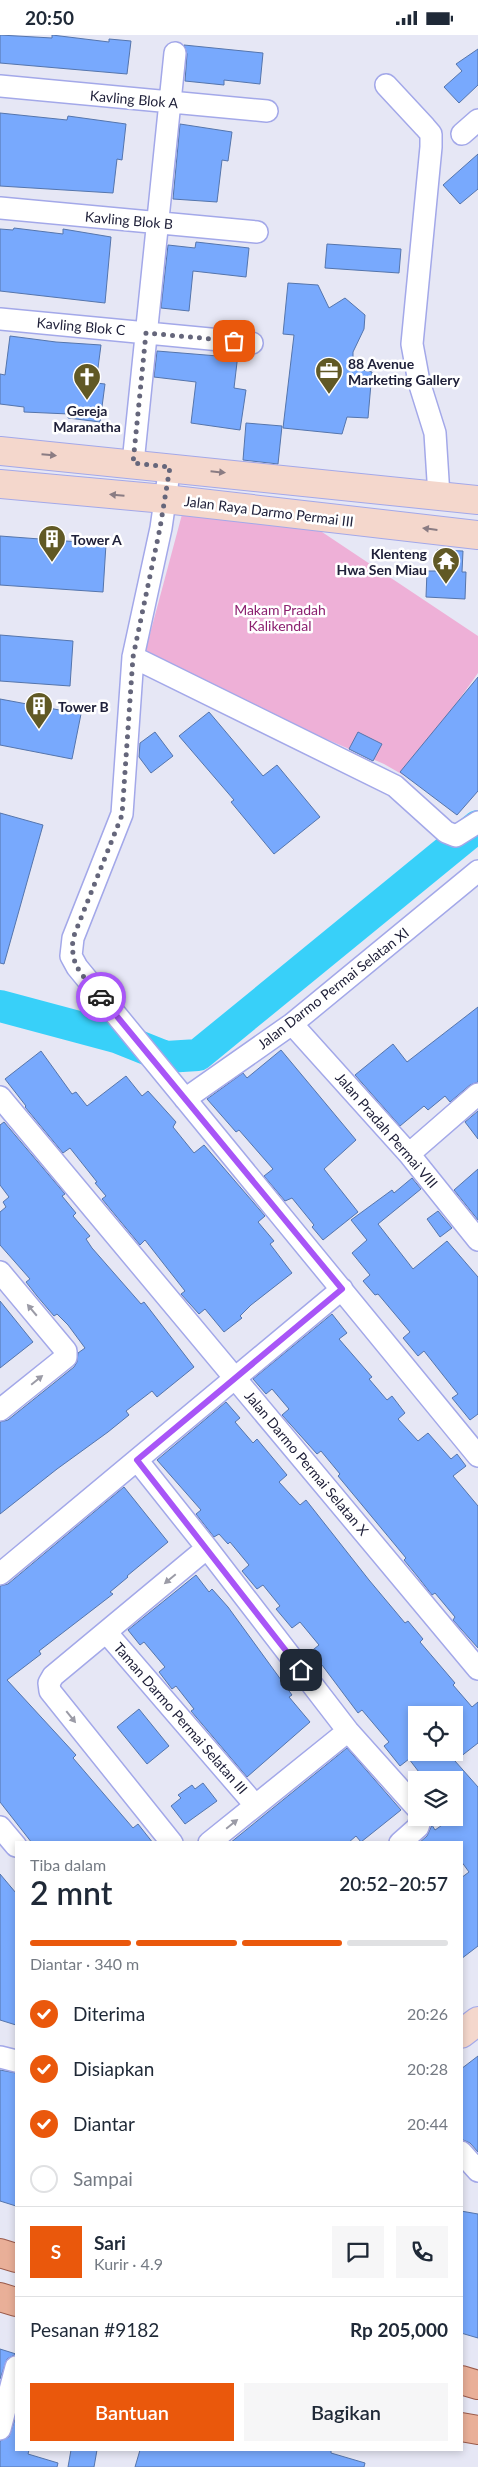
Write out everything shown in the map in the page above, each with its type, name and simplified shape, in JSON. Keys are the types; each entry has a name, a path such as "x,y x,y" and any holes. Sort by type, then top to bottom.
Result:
{"main road":[{"path":"0,451 133,463 478,500"},
{"name":"Jalan Raya Darmo Permai III","path":"0,484 165,499 478,535"},
{"path":"352,521 356,487"},
{"path":"463,2033 478,2021"},
{"path":"0,2253 15,2258"},
{"path":"0,2297 15,2301"},
{"path":"463,2381 478,2385"},
{"path":"463,2427 478,2431"}],"street":[{"path":"133,463 175,53"},
{"path":"386,85 430,135 431,147 412,343 419,382 435,433 439,496"},
{"name":"Kavling Blok A","path":"0,86 267,111"},
{"path":"462,134 478,120"},
{"name":"Kavling Blok B","path":"0,208 257,232"},
{"name":"Kavling Blok C","path":"0,319 252,343"},
{"path":"170,467 133,657 122,815 73,938 71,956 77,967 478,1456"},
{"path":"133,657 395,786 446,832 456,836 478,822"},
{"name":"Jalan Darmo Permai Selatan XI","path":"185,1099 292,1024 478,871"},
{"name":"Jalan Pradah Permai VIII","path":"292,1024 409,1154 478,1240"},
{"path":"409,1154 478,1094"},
{"name":"Jalan Darmo Permai Selatan X","path":"0,1097 478,1669"},
{"path":"0,1272 64,1347 66,1357 0,1410"},
{"path":"0,1574 342,1289"},
{"path":"137,1460 348,1731 408,1798"},
{"path":"170,1841 50,1691 49,1683 53,1676 207,1548"},
{"name":"Taman Darmo Permai Selatan III","path":"106,1632 255,1805"},
{"path":"212,1841 348,1731"},
{"path":"402,1841 418,1826"},
{"path":"0,1827 15,1845"},
{"path":"0,2057 15,2061"},
{"path":"463,2154 478,2171"},
{"path":"0,2429 15,2371"}],"green space":[{"name":"Makam Pradah Kalikendal","path":"226,504 322,532 478,636 478,673 405,776 384,764 143,660 184,507"}],"building":[{"path":"0,35 52,38 52,35 109,42 109,39 131,41 127,74 0,63"},
{"path":"184,45 263,53 260,84 224,80 224,85 185,81 187,54"},
{"path":"478,49 478,85 459,103 444,87 462,71 456,64"},
{"path":"0,113 67,120 68,116 126,124 122,160 117,159 113,193 0,186"},
{"path":"180,124 232,132 228,161 222,160 217,202 173,199"},
{"path":"478,154 478,189 460,204 443,185"},
{"path":"14,228 63,234 63,229 111,237 105,303 0,291 0,229 13,230"},
{"path":"196,242 249,248 246,277 193,271 189,311 161,308 168,245 195,248"},
{"path":"327,244 401,249 399,273 325,268"},
{"name":"88 Avenue Marketing Gallery","path":"288,283 318,285 329,308 345,298 365,315 364,329 353,352 353,368 372,372 368,418 347,417 342,434 283,428 294,335 283,334"},
{"path":"10,336 101,345 96,383 105,384 100,422 68,418 69,414 24,412 24,407 0,404 0,374 5,375"},
{"path":"157,351 218,356 218,352 238,354 234,388 246,390 240,430 191,423 196,382 154,377"},
{"path":"246,423 282,426 278,464 243,460"},
{"name":"Tower A","path":"0,536 106,544 103,592 0,585"},
{"name":"Klenteng Hwa Sen Miau","path":"437,550 463,551 462,572 466,572 465,599 426,597 427,571 436,571"},
{"path":"0,635 73,641 70,686 0,681"},
{"path":"478,677 478,791 457,815 400,772"},
{"name":"Tower B","path":"0,699 81,714 72,759 0,745"},
{"path":"209,712 263,776 277,765 320,817 274,854 231,802 234,800 179,736"},
{"path":"155,732 173,756 151,773 139,757 140,743"},
{"path":"358,732 382,744 373,761 349,749"},
{"path":"0,813 43,825 4,964 0,963"},
{"path":"478,1007 478,1082 470,1085 450,1102 445,1096 428,1110 424,1106 400,1126 355,1075 393,1044 407,1062"},
{"path":"281,1050 356,1140 324,1169 358,1212 323,1240 312,1227 314,1225 292,1198 285,1201 264,1176 273,1169 239,1130 236,1132 207,1099 243,1073 247,1078"},
{"path":"41,1051 72,1094 76,1092 87,1106 126,1076 142,1096 148,1091 176,1122 173,1127 194,1153 204,1145 265,1216 258,1222 274,1241 270,1244 292,1273 251,1305 240,1316 242,1318 224,1332 205,1309 199,1314 181,1294 185,1291 145,1240 140,1245 102,1199 106,1196 70,1148 63,1153 25,1107 5,1079"},
{"path":"478,1111 478,1139 465,1122"},
{"path":"4,1122 65,1194 62,1196 76,1213 73,1216 90,1236 86,1239 92,1248 141,1304 144,1302 194,1367 157,1397 152,1391 126,1411 129,1415 108,1432 0,1514 0,1422 8,1420 74,1367 77,1362 78,1353 85,1348 68,1325 57,1314 54,1316 37,1296 26,1282 30,1279 0,1245 0,1212 6,1207 3,1202 9,1197 0,1185 0,1125"},
{"path":"478,1169 478,1220 454,1190"},
{"path":"412,1178 421,1189 378,1224 413,1269 447,1241 478,1277 478,1414 470,1420 452,1398 458,1394 424,1351 418,1356 403,1338 410,1332 378,1294 375,1295 363,1281 370,1275 352,1253 367,1240 351,1220 392,1190 394,1193"},
{"path":"438,1211 452,1228 440,1237 427,1219"},
{"path":"0,1301 33,1342 0,1368"},
{"path":"332,1314 347,1333 339,1339 372,1377 369,1379 387,1400 392,1396 405,1413 398,1419 418,1441 428,1433 451,1459 457,1454 466,1466 453,1476 478,1506 478,1648 453,1620 455,1617 435,1593 432,1595 404,1560 406,1558 338,1476 340,1474 321,1451 317,1454 282,1415 289,1409 272,1389 266,1394 253,1379"},
{"path":"226,1402 240,1418 235,1422 253,1443 257,1439 287,1475 279,1482 300,1505 306,1500 405,1623 408,1621 423,1639 420,1642 455,1683 453,1685 472,1707 478,1702 478,1743 463,1755 463,1706 408,1706 408,1760 400,1766 384,1746 389,1742 362,1710 358,1713 322,1665 320,1667 309,1653 319,1645 300,1622 292,1628 276,1609 280,1606 263,1585 257,1589 242,1571 249,1565 230,1542 228,1544 219,1534 214,1537 196,1514 201,1510 157,1460"},
{"path":"124,1487 168,1542 110,1592 113,1594 39,1651 41,1654 7,1680 76,1755 73,1758 133,1828 138,1824 151,1841 30,1841 0,1802 0,1586 8,1584"},
{"path":"196,1575 209,1592 212,1589 228,1607 292,1695 289,1697 310,1722 247,1777 191,1711 194,1709 176,1686 172,1689 159,1672 165,1667 144,1642 140,1645 128,1630"},
{"path":"139,1709 169,1746 147,1764 117,1727"},
{"path":"347,1748 401,1810 362,1841 356,1836 350,1841 232,1841"},
{"path":"411,1761 455,1761 478,1787 478,1946 463,1957 463,1876 469,1872 463,1864 463,1841 421,1841 427,1836 432,1826 435,1830 441,1826 463,1826 463,1771 418,1771"},
{"path":"203,1783 217,1801 185,1824 171,1806 181,1798 178,1795 192,1785 195,1789"},
{"path":"0,1874 15,1892 15,2025 0,2020"},
{"path":"478,2056 478,2152 470,2143 463,2140 463,2067"},
{"path":"0,2070 15,2073 15,2206 0,2201"},
{"path":"463,2211 478,2214 478,2338 463,2334"},
{"path":"0,2349 15,2355 7,2359 0,2379"},
{"path":"15,2419 15,2451 29,2451 28,2454 58,2463 57,2467 0,2467 0,2441 9,2437"},
{"path":"71,2451 97,2451 94,2467 68,2467"},
{"path":"140,2451 331,2451 331,2453 365,2463 364,2467 135,2467"}],"waterway":[{"path":"0,1006 116,1037 166,1057 198,1055 478,826"}],"way so far":[{"path":"101,997 77,967 71,956 73,938 122,815 133,657 160,528 170,467 133,463 146,333 234,341"}],"place":[{"name":"88 Avenue Marketing Gallery","path":"329,395"},
{"name":"Gereja Maranatha","path":"87,401"},
{"name":"Tower A","path":"52,563"},
{"name":"Klenteng Hwa Sen Miau","path":"446,585"},
{"name":"Tower B","path":"39,730"}],"route":[{"path":"101,997 342,1289 137,1460 301,1670"}]}
